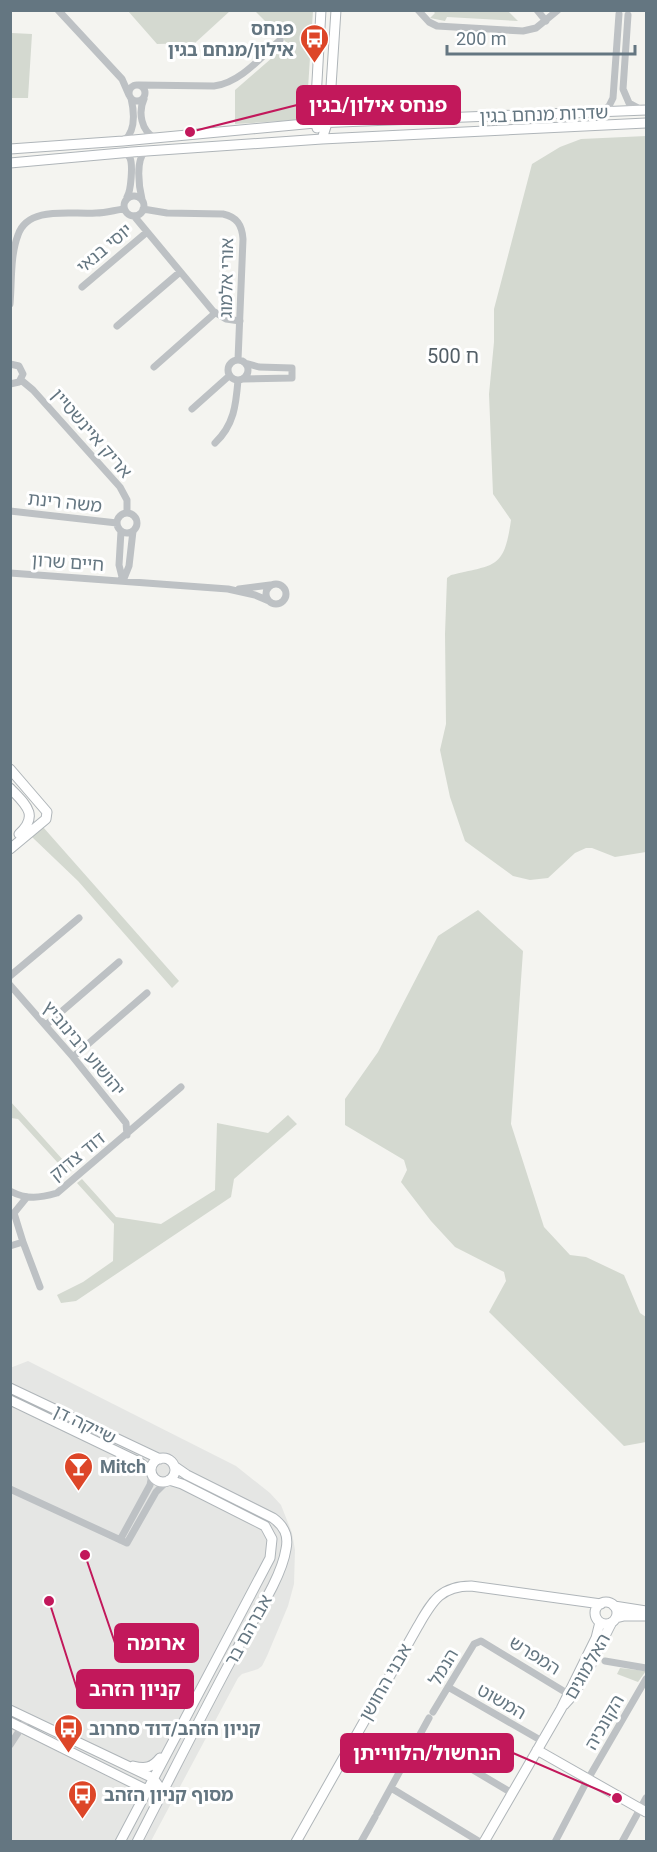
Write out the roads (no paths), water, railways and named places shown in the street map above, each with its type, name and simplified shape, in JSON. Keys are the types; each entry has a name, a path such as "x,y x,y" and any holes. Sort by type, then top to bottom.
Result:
{"street":[{"path":"58,10 119,75 126,84 130,96 138,102 145,96"},
{"path":"321,10 315,123 322,139"},
{"path":"322,139 328,123 336,10"},
{"path":"418,10 429,22 443,27 525,31 536,28 558,10"},
{"path":"537,10 546,21"},
{"path":"599,112 609,106 613,95 617,12 631,12 623,89 629,103 646,110"},
{"path":"123,141 132,130 131,88 137,85 214,86 226,83 237,78 280,40"},
{"path":"119,75 144,88 145,96"},
{"path":"155,138 148,134 143,126 141,106 150,89 160,85"},
{"path":"297,124 309,115 316,100"},
{"path":"329,100 336,116 350,121"},
{"name":"שדרות מנחם בגין","path":"10,149 123,141 297,124 646,110"},
{"name":"שדרות מנחם בגין","path":"10,163 322,139 646,123"},
{"path":"122,153 127,154 130,159 130,190 124,202 124,209 127,214 134,216 140,214 143,209 140,159 146,151"},
{"path":"127,197 134,195 142,200"},
{"path":"10,304 15,247 19,232 25,223 34,217 47,215 98,213 124,209"},
{"name":"אורי אלמוג","path":"143,209 167,213 223,214 238,222 243,238 241,361"},
{"path":"134,216 215,313 226,319 240,321"},
{"name":"יוסי בנאי","path":"81,286 147,232"},
{"path":"117,326 180,272"},
{"path":"154,367 215,313"},
{"path":"215,443 233,418 240,380 248,372 241,361"},
{"path":"241,361 257,367 292,368 292,378 240,380 229,376 227,370 229,365 241,361"},
{"name":"אריק איינשטיין","path":"11,364 17,365 22,370 21,380 33,390 122,489 128,502 127,513"},
{"path":"192,409 229,376"},
{"path":"10,384 16,384 21,380"},
{"name":"משה רינת","path":"10,511 117,523"},
{"path":"127,513 133,515 137,520 137,526 133,531 127,533 121,531 117,523 120,516 127,513"},
{"name":"חיים שרון","path":"121,531 119,565 123,581"},
{"name":"חיים שרון","path":"123,581 129,566 133,531"},
{"name":"חיים שרון","path":"10,573 228,590 255,595 269,601"},
{"path":"271,585 282,586 285,589 286,595 283,601 274,604 269,601 266,592 271,585"},
{"name":"חיים שרון","path":"228,590 271,585"},
{"path":"10,769 47,812 46,819 10,849"},
{"path":"10,788 27,806 30,821 28,826 10,842"},
{"path":"10,976 79,918"},
{"path":"46,1025 118,962"},
{"name":"יהושוע רבינוביץ","path":"10,985 74,1057 126,1123 127,1135"},
{"path":"74,1057 147,993"},
{"name":"דוד צדוק","path":"10,1191 37,1198 57,1193 181,1087"},
{"path":"27,1197 14,1214 40,1287"},
{"path":"10,1246 23,1242"},
{"name":"שייקה דן","path":"10,1388 160,1459"},
{"name":"שייקה דן","path":"10,1400 139,1462 151,1473"},
{"path":"160,1459 168,1460 174,1466 174,1474 156,1492 124,1542 150,1485 153,1463 160,1459"},
{"name":"אברהם בר","path":"137,1842 235,1652 281,1570 287,1545 282,1524 174,1466"},
{"path":"151,1473 157,1481 167,1481"},
{"name":"אברהם בר","path":"120,1842 266,1567 273,1545 270,1533 260,1523 182,1484 167,1481"},
{"path":"10,1489 124,1542"},
{"name":"אבני החושן","path":"296,1842 430,1605 438,1595 453,1587 471,1586 560,1599"},
{"path":"560,1599 601,1604 608,1602 614,1606 646,1611"},
{"path":"560,1599 606,1624 614,1620 646,1616"},
{"path":"598,1618 597,1608 601,1604"},
{"path":"614,1606 617,1612 614,1620"},
{"name":"האלמוגים","path":"570,1695 596,1638 598,1618"},
{"name":"האלמוגים","path":"484,1842 561,1709 594,1659 614,1620"},
{"name":"המפרש","path":"482,1641 570,1695"},
{"name":"הנמל","path":"364,1840 431,1715 474,1644 482,1641"},
{"path":"605,1661 646,1668"},
{"name":"הקונכיה","path":"555,1842 588,1779 646,1679"},
{"name":"המשוט","path":"448,1687 540,1746"},
{"path":"10,1710 153,1778 164,1792"},
{"path":"13,1741 27,1719"},
{"path":"10,1722 147,1790 164,1792"},
{"path":"13,1741 20,1734 33,1734"},
{"path":"420,1738 512,1793"},
{"path":"540,1746 588,1779 643,1811"},
{"path":"105,1756 146,1768 156,1764 168,1750"},
{"path":"112,1773 130,1785 135,1793 132,1818"},
{"path":"391,1788 480,1842"},
{"path":"622,1842 643,1811 646,1798"}],"place":[{"name":"פנחס אילון/מנחם בגין","path":"315,64"},
{"name":"פנחס אילון/בגין","path":"190,132"},
{"name":"Mitch","path":"79,1492"},
{"name":"ארומה","path":"85,1555"},
{"name":"קניון הזהב","path":"49,1601"},
{"name":"קניון הזהב/דוד סחרוב","path":"68,1754"},
{"name":"הנחשול/הלווייתן","path":"617,1798"},
{"name":"מסוף קניון הזהב","path":"83,1820"}],"district":[{"name":"ח 500","path":"453,356"}]}
